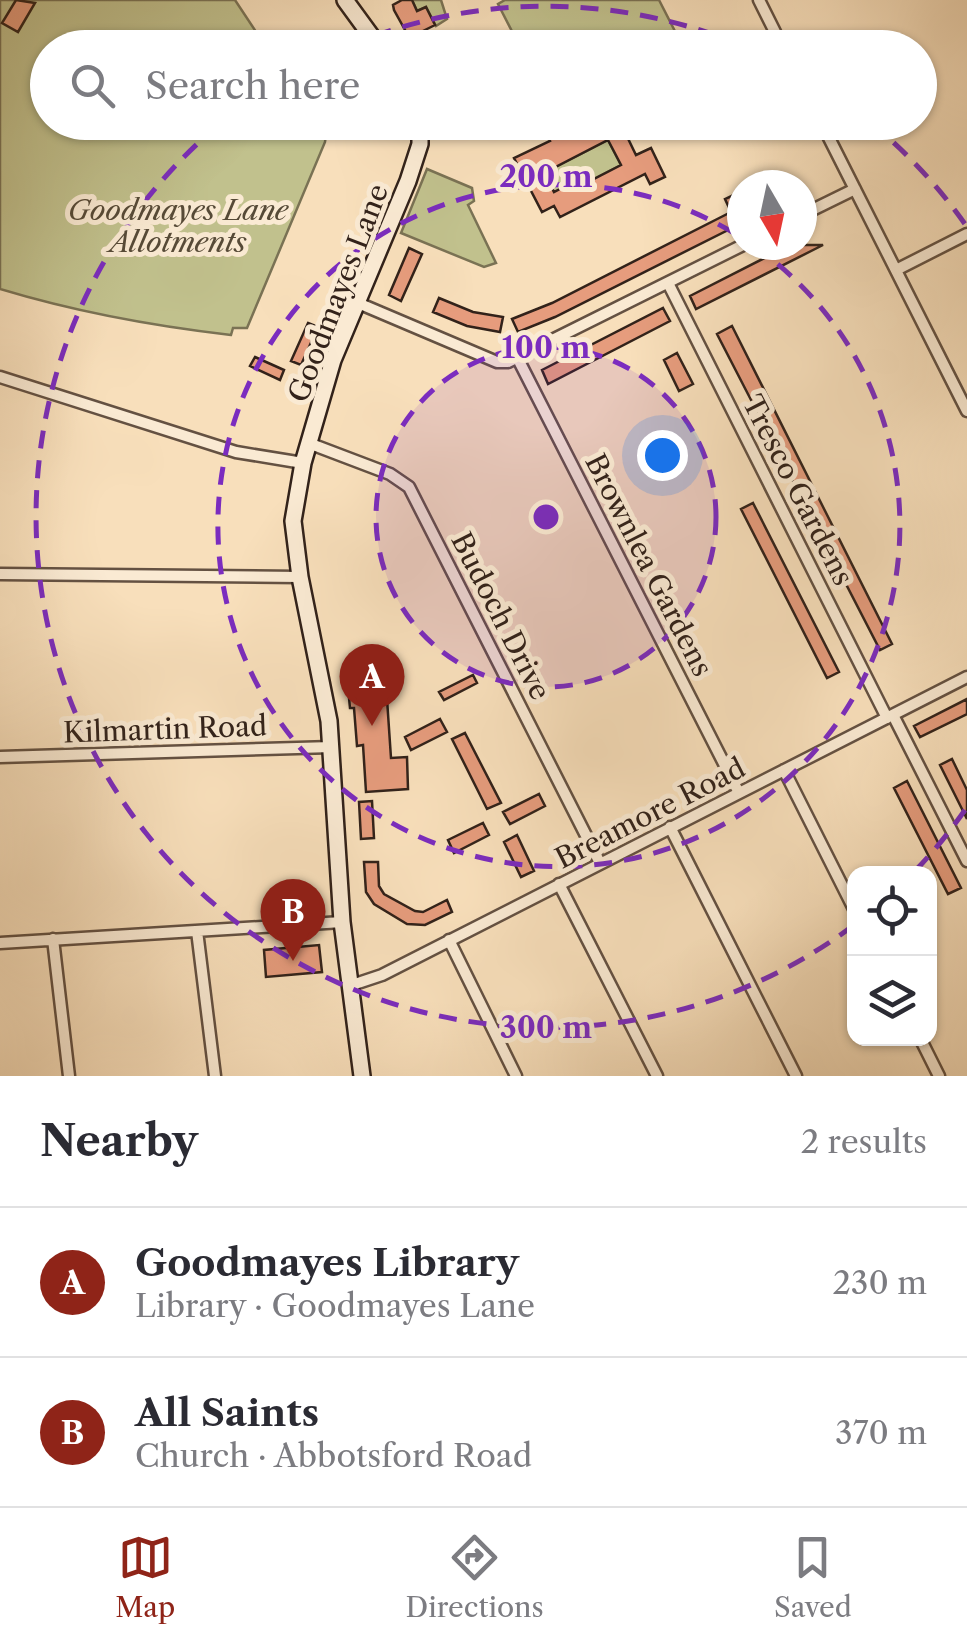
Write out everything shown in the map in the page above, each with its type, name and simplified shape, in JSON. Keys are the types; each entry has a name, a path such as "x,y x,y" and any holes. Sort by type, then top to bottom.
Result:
{"main road":[{"path":"344,0 366,30"},
{"name":"Goodmayes Lane","path":"362,1076 342,922 332,747 293,521 303,463 333,360 416,160 418,140"}],"street":[{"path":"759,0 774,30"},
{"path":"830,140 967,412"},
{"path":"817,208 854,189"},
{"path":"896,270 967,234"},
{"path":"358,303 496,362 518,358 727,253"},
{"name":"Tresco Gardens","path":"668,284 967,860"},
{"name":"Brownlea Gardens","path":"518,358 739,793"},
{"path":"0,377 236,452 303,463"},
{"name":"Budoch Drive","path":"311,444 390,474 408,487 600,863"},
{"path":"0,574 300,577"},
{"name":"Breamore Road","path":"352,985 364,983 450,940 967,677"},
{"name":"Kilmartin Road","path":"0,757 332,747"},
{"path":"784,770 847,896"},
{"path":"670,828 796,1076"},
{"path":"559,884 658,1076"},
{"path":"0,943 342,922"},
{"path":"197,931 214,1076"},
{"path":"53,939 69,1076"},
{"path":"450,940 516,1076"},
{"path":"924,1046 939,1076"}],"green space":[{"name":"Goodmayes Lane Allotments","path":"0,0 235,0 255,30 30,30 30,140 325,140 247,328 233,328 231,335 172,327 0,289"},
{"path":"412,0 441,0 447,19 436,26 426,7 417,11"},
{"path":"505,0 659,0 674,30 511,30 498,4"},
{"path":"608,140 621,165 557,198 544,173"},
{"path":"427,169 472,188 474,201 468,205 496,263 484,267 401,233"}],"building":[{"path":"16,0 35,3 18,32 2,23"},
{"path":"412,0 417,11 426,7 435,25 425,30 405,30 393,5"},
{"path":"550,140 608,140 629,140 636,155 651,148 665,177 650,184 645,174 560,217 554,206 542,212 514,158","holes":["608,140 621,165 584,184 581,178 554,192 544,173"]},
{"path":"727,214 727,231 518,332 512,319 552,303"},
{"path":"409,248 422,254 401,301 389,295"},
{"path":"761,260 793,260 696,309 690,296"},
{"path":"439,298 473,312 503,317 500,332 467,326 433,312"},
{"path":"663,308 670,321 548,384 542,370"},
{"path":"308,323 318,327 301,365 291,361"},
{"path":"732,326 892,644 880,650 717,334"},
{"path":"677,353 693,384 679,391 664,360"},
{"path":"255,357 284,370 280,380 250,366"},
{"path":"753,503 839,672 827,678 741,509"},
{"path":"473,675 477,683 444,700 439,692"},
{"path":"349,698 387,699 391,758 407,757 408,789 366,792 363,745 357,746 354,708 350,708"},
{"path":"967,699 967,714 920,737 914,726"},
{"path":"440,719 447,732 411,750 405,737"},
{"path":"465,733 501,803 487,809 452,739"},
{"path":"952,759 967,790 967,819 940,765"},
{"path":"907,781 961,888 948,894 894,788"},
{"path":"539,794 545,806 510,824 503,812"},
{"path":"372,801 374,838 361,839 359,802"},
{"path":"483,823 489,835 454,853 448,840"},
{"path":"517,835 534,871 521,877 504,842"},
{"path":"364,862 378,862 379,886 384,894 423,912 447,900 452,912 425,925 407,924 374,904 366,892"},
{"path":"319,945 322,972 266,977 264,950"}],"place":[{"name":"Goodmayes Library","path":"372,726"},
{"name":"All Saints","path":"293,961"}]}
